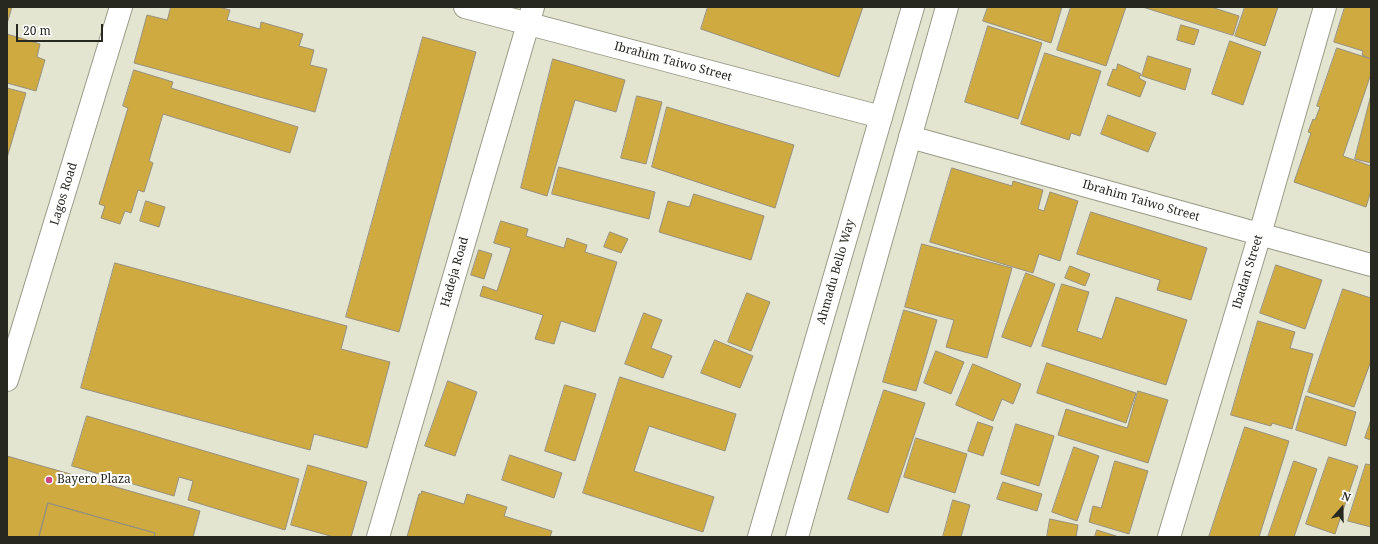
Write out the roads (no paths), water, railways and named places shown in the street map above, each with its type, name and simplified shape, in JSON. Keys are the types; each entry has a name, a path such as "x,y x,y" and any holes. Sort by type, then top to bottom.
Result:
{"street":[{"name":"Lagos Road","path":"7,380 15,329 121,7"},
{"name":"Ibrahim Taiwo Street","path":"465,7 530,16 881,117"},
{"name":"Ahmadu Bello Way","path":"759,537 913,7"},
{"path":"797,537 947,7"},
{"name":"Ibadan Street","path":"1169,537 1260,234 1325,7"},
{"name":"Hadeja Road","path":"378,537 530,16"},
{"name":"Ibrahim Taiwo Street","path":"910,137 1371,265"}],"place":[{"name":"Bayero Plaza","path":"49,480"}]}
